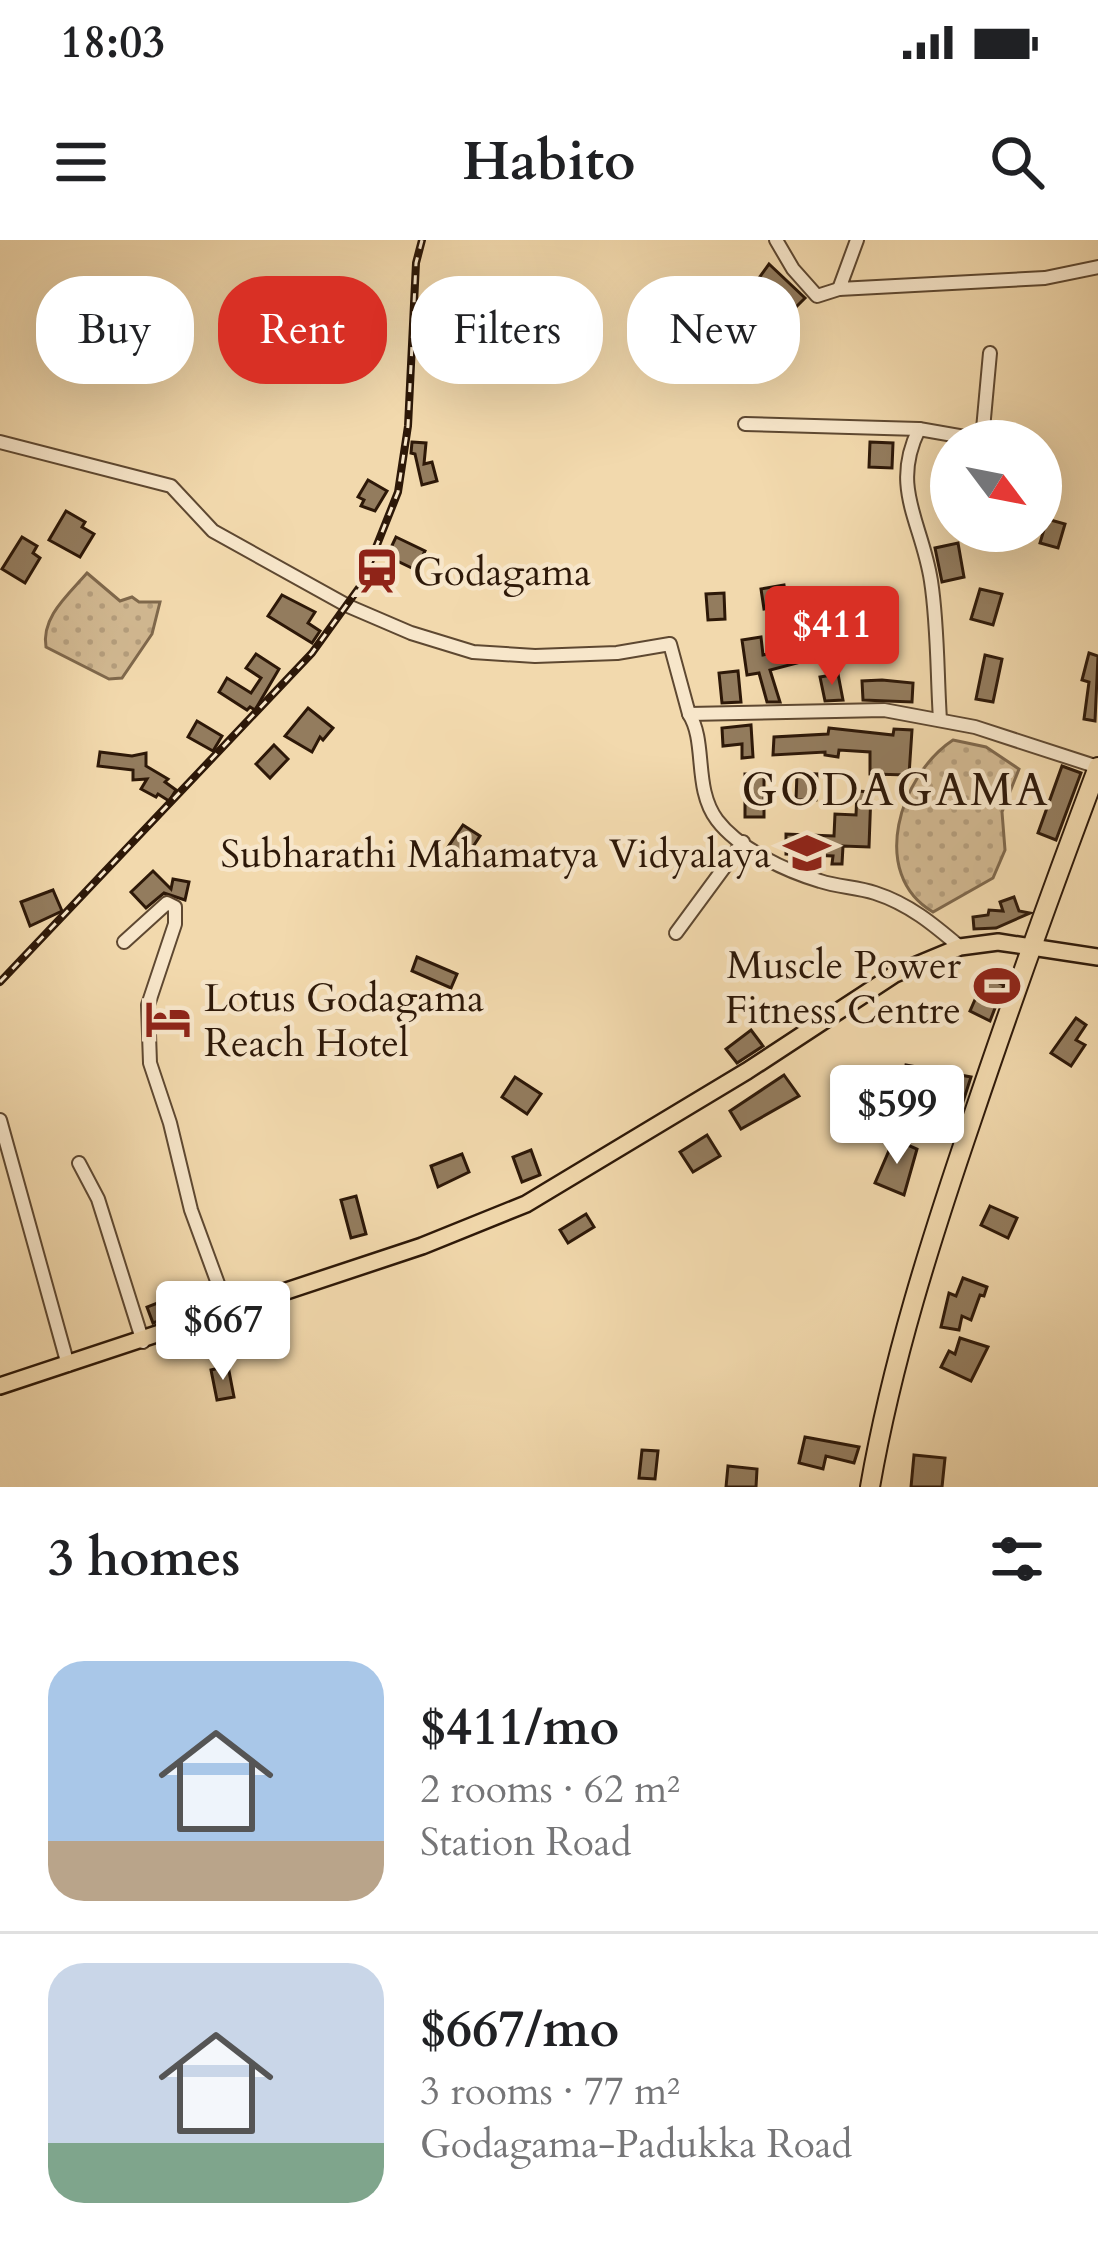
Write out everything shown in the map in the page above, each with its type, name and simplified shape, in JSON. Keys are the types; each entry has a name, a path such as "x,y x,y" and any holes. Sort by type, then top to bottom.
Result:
{"highway":[{"path":"870,1487 928,1251 1030,947 1098,767"}],"main road":[{"path":"0,1386 422,1246 526,1204 895,974 960,947 998,942 1098,957"}],"street":[{"path":"776,240 817,296 839,289 1045,278 1098,267"},
{"path":"839,289 857,240"},
{"path":"745,424 920,429 982,440 990,353"},
{"path":"920,429 907,454 906,482 931,580 940,720"},
{"path":"0,442 171,486 213,531 349,607 473,652 617,653 670,644 695,723 699,776 716,819 753,851 819,881 873,892 916,910 960,947"},
{"path":"689,713 884,710 975,727 1098,767"},
{"path":"676,933 743,842"},
{"path":"124,942 158,909 167,903 176,907 175,924 148,1005 150,1063 191,1210 228,1311"},
{"path":"0,1120 68,1365"},
{"path":"80,1163 98,1199 142,1342"}],"shaded area":[{"path":"87,573 120,601 132,597 139,602 160,602 152,634 122,678 109,679 46,647 52,616"},
{"path":"953,740 986,747 1019,769 1002,812 1005,850 993,878 933,912 913,895 901,874 899,825 918,776"}],"building":[{"path":"769,264 782,276 760,276"},
{"path":"412,442 426,443 424,464 432,462 437,481 422,485"},
{"path":"870,442 893,443 892,468 869,467"},
{"path":"368,480 387,491 375,511 361,506 364,500 358,497"},
{"path":"66,511 94,534 80,557 49,540"},
{"path":"22,537 37,546 33,553 40,558 25,583 2,569"},
{"path":"396,537 425,551 416,570 387,556"},
{"path":"936,552 960,552 964,577 942,582"},
{"path":"784,585 787,605 764,609 761,589"},
{"path":"980,589 1002,594 993,625 971,619"},
{"path":"724,593 725,619 708,620 706,594"},
{"path":"282,595 315,612 308,623 320,631 312,643 268,616"},
{"path":"761,637 763,655 797,647 801,662 770,670 780,702 767,702 759,673 747,675 742,640"},
{"path":"1089,653 1098,656 1095,721 1084,719 1089,682 1082,680"},
{"path":"256,654 279,669 255,710 247,710 219,692 227,678 251,693 261,678 246,668"},
{"path":"985,655 1002,659 993,702 976,699"},
{"path":"738,671 741,702 722,703 719,673"},
{"path":"838,674 843,700 825,701 820,677"},
{"path":"862,681 913,683 912,702 863,700"},
{"path":"308,708 333,728 323,740 320,737 312,752 285,736"},
{"path":"197,721 222,736 213,751 188,737"},
{"path":"751,725 753,757 742,758 742,744 723,746 722,728"},
{"path":"829,728 893,735 894,729 912,730 909,775 870,774 870,752 839,750 838,757 825,752 773,755 774,737 828,734"},
{"path":"274,745 288,759 270,778 256,764"},
{"path":"100,752 146,753 146,766 176,790 169,801 156,797 141,789 147,779 133,780 133,770 98,766"},
{"path":"1062,766 1081,773 1056,840 1038,833"},
{"path":"797,773 817,774 816,800 796,800"},
{"path":"745,774 764,774 764,817 745,817"},
{"path":"857,791 871,792 869,847 843,846 842,864 832,864 833,856 786,854 786,834 834,836 835,814 856,815"},
{"path":"463,825 480,836 465,859 448,847"},
{"path":"153,871 171,889 173,879 189,882 185,900 164,893 146,908 131,892"},
{"path":"53,890 62,911 30,926 21,902"},
{"path":"1014,897 1019,911 1030,913 996,928 974,929 973,917 988,915 989,910 1003,911 1000,902"},
{"path":"417,957 457,974 451,988 412,971"},
{"path":"985,977 1004,985 990,1021 970,1011"},
{"path":"1076,1018 1086,1025 1076,1040 1085,1045 1071,1066 1051,1053"},
{"path":"751,1030 763,1046 737,1063 726,1049"},
{"path":"906,1065 971,1077 960,1111 887,1093 891,1080 903,1083"},
{"path":"784,1075 799,1096 741,1129 730,1111"},
{"path":"515,1077 541,1094 527,1114 502,1097"},
{"path":"884,1105 925,1120 922,1131 880,1120"},
{"path":"707,1135 720,1156 693,1172 680,1152"},
{"path":"894,1139 917,1149 904,1195 875,1183"},
{"path":"531,1150 540,1175 522,1182 513,1157"},
{"path":"462,1154 469,1172 438,1187 431,1166"},
{"path":"356,1196 366,1234 351,1238 341,1200"},
{"path":"990,1206 1017,1218 1008,1238 981,1225"},
{"path":"586,1214 594,1227 568,1243 560,1230"},
{"path":"963,1278 987,1287 984,1296 980,1295 971,1320 962,1316 959,1330 941,1327 949,1293 956,1296"},
{"path":"176,1290 188,1310 153,1323 147,1307 168,1299"},
{"path":"960,1338 988,1347 971,1381 941,1367 949,1351 955,1354"},
{"path":"228,1366 234,1397 217,1400 211,1370"},
{"path":"805,1437 859,1447 854,1463 826,1456 823,1469 799,1463"},
{"path":"642,1450 658,1451 655,1479 639,1478"},
{"path":"914,1455 945,1458 942,1487 911,1487"},
{"path":"728,1466 757,1469 756,1487 726,1487"}],"railway":[{"path":"0,982 312,653 361,585 398,492 408,426 416,263 422,240"}],"place":[{"name":"Godagama","path":"377,571"},
{"name":"Subharathi Mahamatya Vidyalaya","path":"807,853"},
{"name":"Muscle Power Fitness Centre","path":"997,986"},
{"name":"Lotus Godagama Reach Hotel","path":"168,1019"}],"district":[{"name":"GODAGAMA","path":"896,789"}]}
